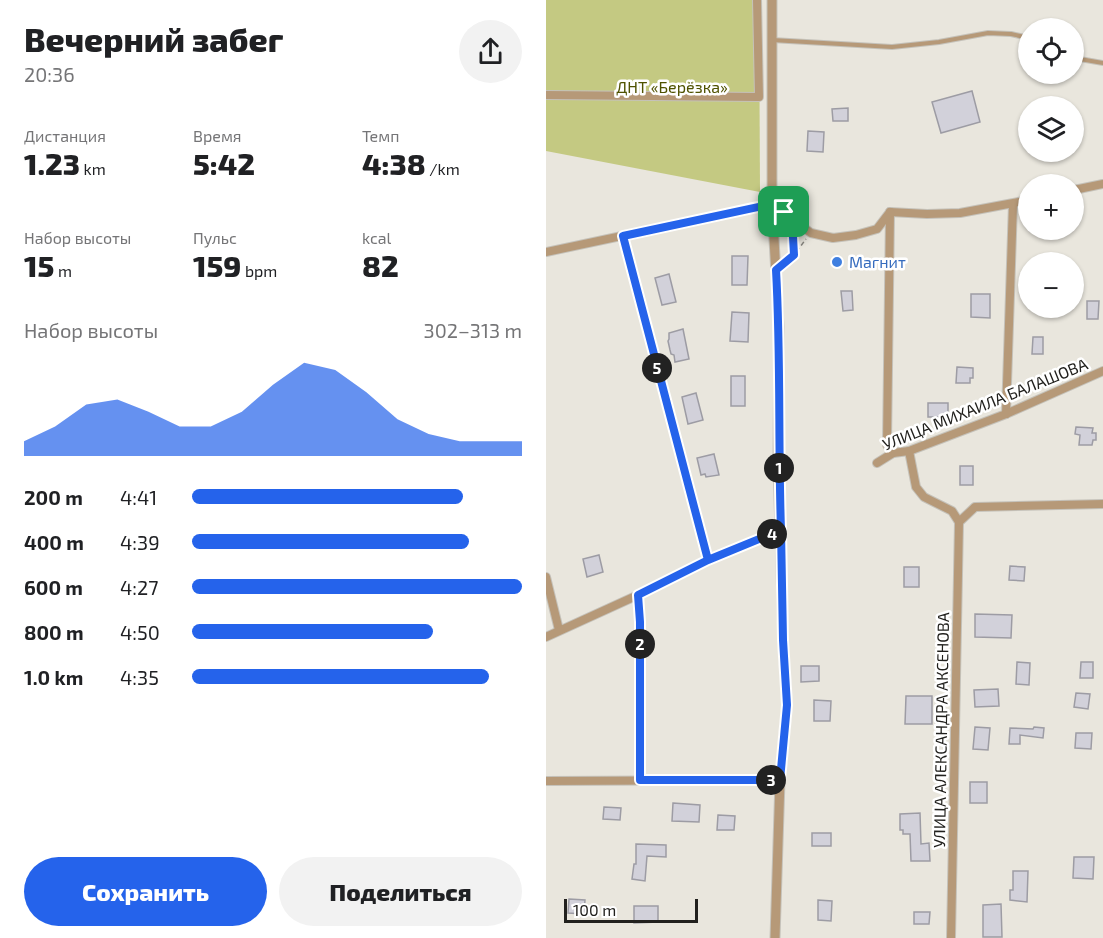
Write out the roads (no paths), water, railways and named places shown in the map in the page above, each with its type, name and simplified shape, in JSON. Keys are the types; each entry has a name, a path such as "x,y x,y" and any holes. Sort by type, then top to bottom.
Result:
{"street":[{"path":"546,94 759,97 757,0"},
{"path":"771,0 772,204 779,327 778,460 787,705 780,780 775,938"},
{"path":"1084,188 1103,184"},
{"path":"890,212 960,213 1018,203"},
{"path":"546,252 772,204 811,232 833,238 877,229 890,212"},
{"path":"1006,414 1013,204"},
{"path":"890,212 887,445 893,453"},
{"path":"623,236 708,560"},
{"name":"УЛИЦА МИХАИЛА БАЛАШОВА","path":"877,463 893,453 909,451 1006,414 1103,371"},
{"path":"909,451 916,487 924,497 952,511 959,522 975,507 1103,504"},
{"name":"УЛИЦА АЛЕКСАНДРА АКСЕНОВА","path":"951,938 959,522"},
{"path":"546,637 708,560 781,530"},
{"path":"546,577 559,630"},
{"path":"638,595 640,780"},
{"path":"546,781 780,780"}],"lane":[{"path":"772,40 892,47 939,42 988,33 1018,36"},
{"path":"1084,60 1103,63"},
{"path":"759,97 772,97"}],"place":[{"name":"Магнит","path":"837,262"}],"park label":[{"name":"ДНТ «Берёзка»","path":"672,87"}]}
